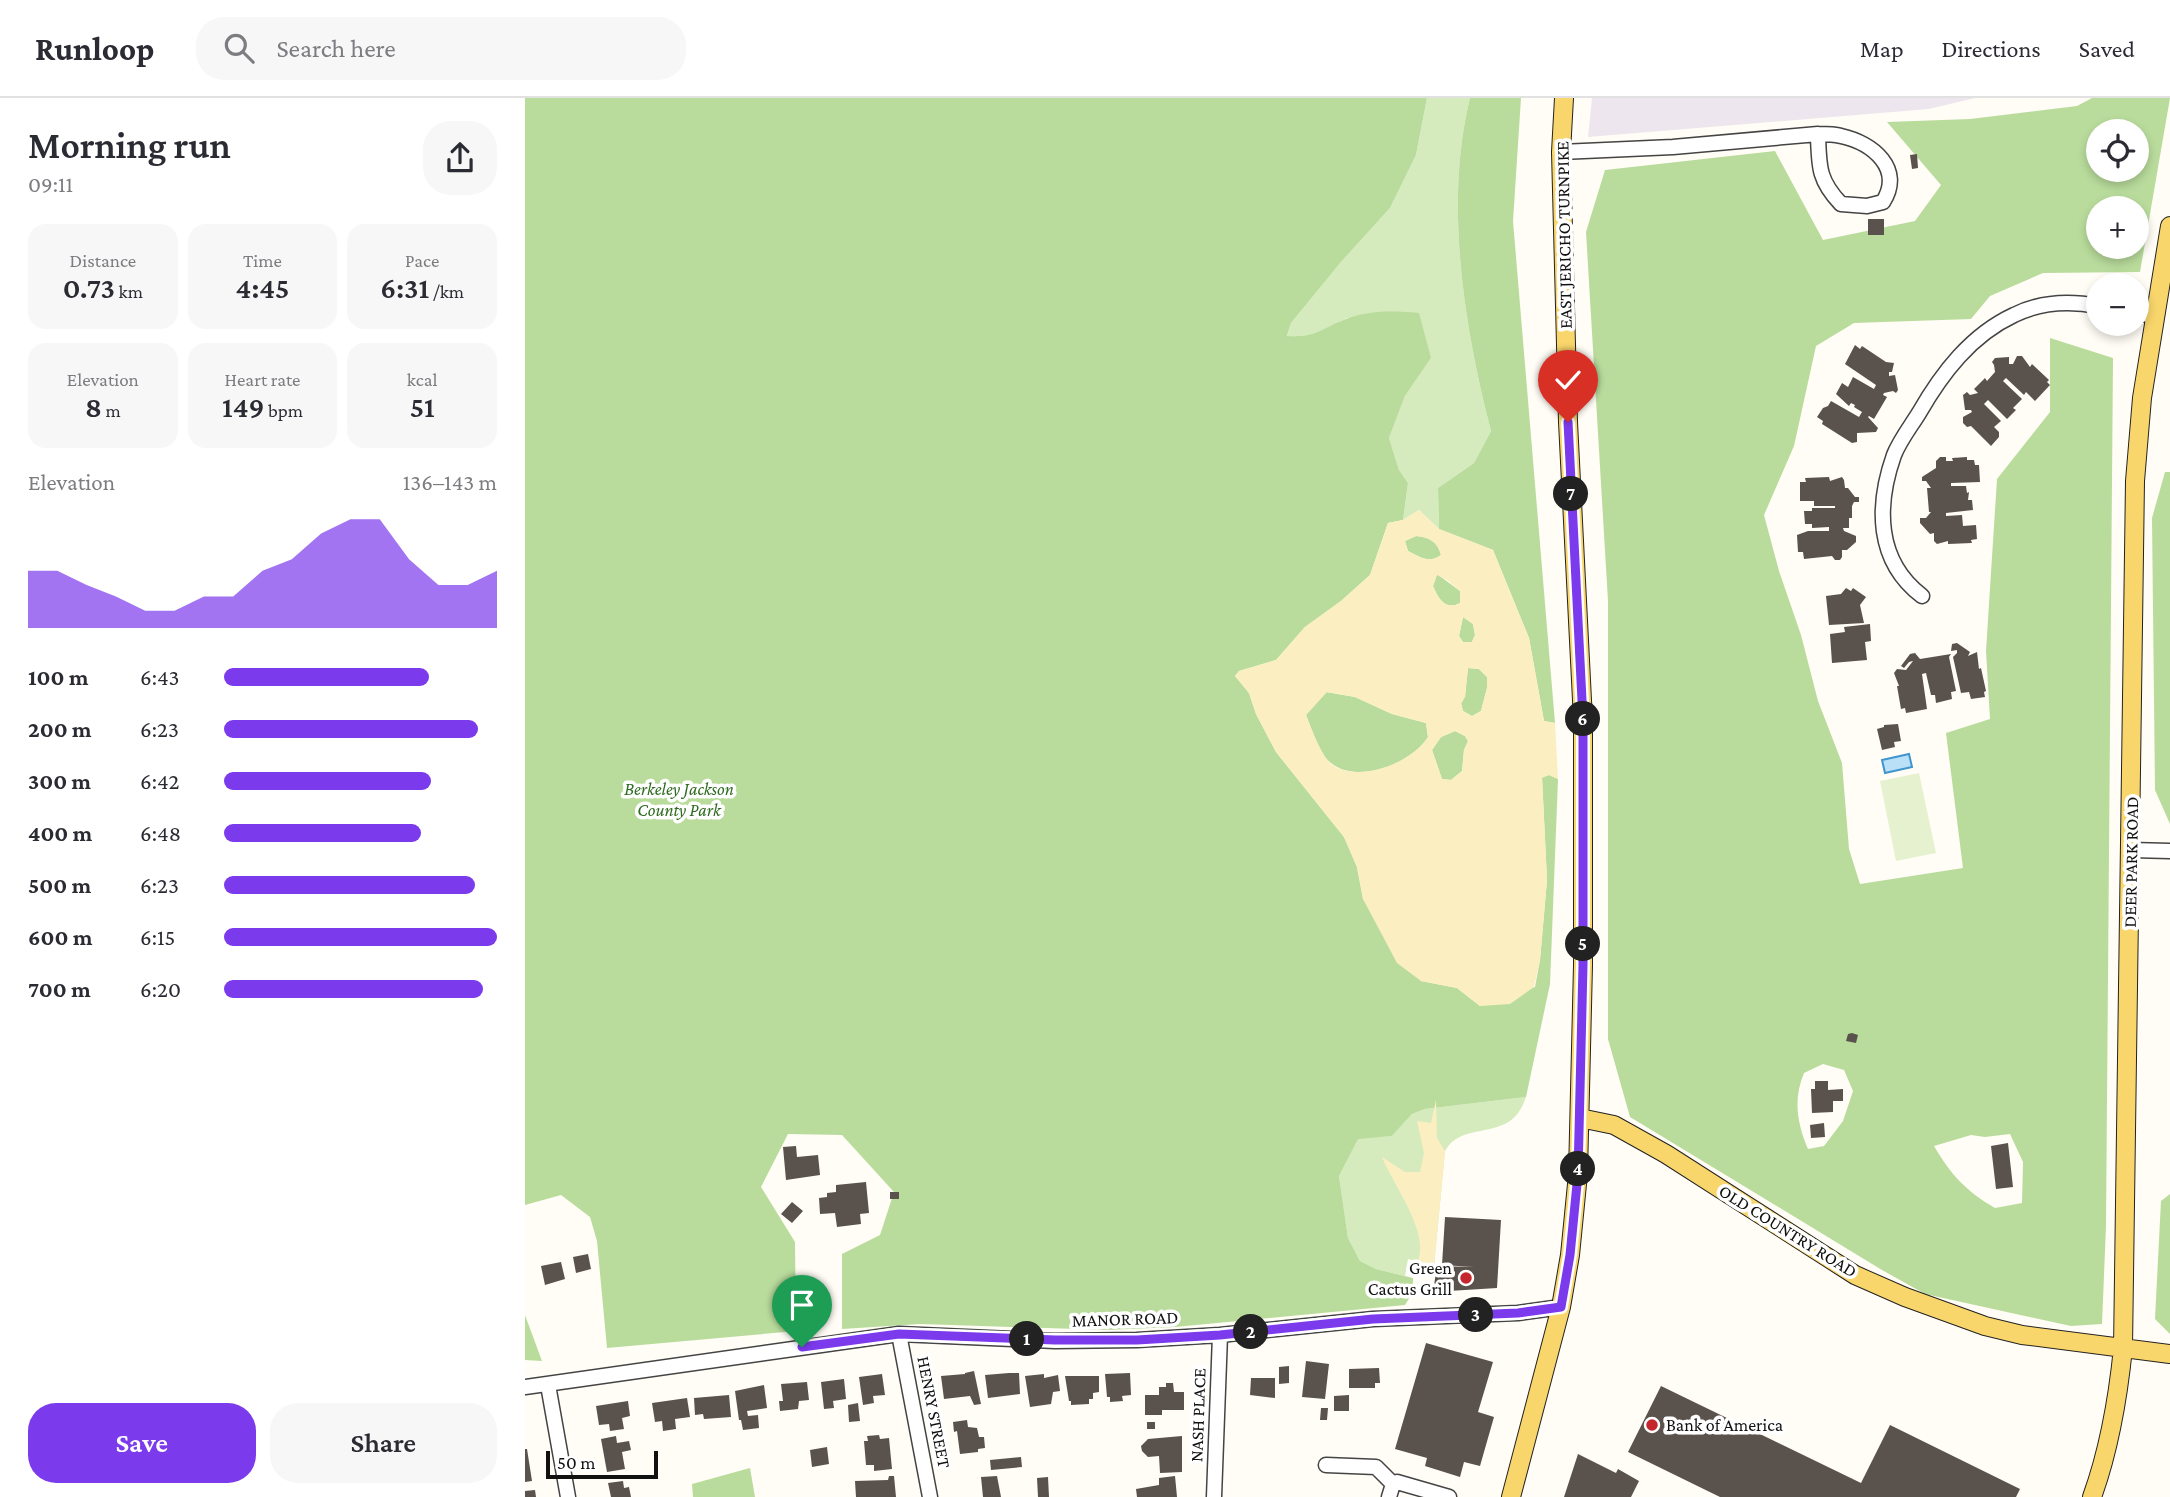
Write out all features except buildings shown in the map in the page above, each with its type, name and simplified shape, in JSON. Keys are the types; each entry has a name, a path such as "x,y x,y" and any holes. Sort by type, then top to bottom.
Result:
{"main road":[{"name":"EAST JERICHO TURNPIKE","path":"1511,1497 1561,1307 1577,1188 1580,1118 1583,720 1568,422 1561,152 1564,98"},
{"name":"DEER PARK ROAD","path":"2149,303 2170,226"},
{"name":"DEER PARK ROAD","path":"2092,1497 2100,1477 2123,1348 2135,481 2145,336"},
{"name":"OLD COUNTRY ROAD","path":"1580,1118 1614,1125 1686,1167 1844,1269 1905,1297 1985,1326 2022,1335 2170,1354"}],"street":[{"path":"1561,152 1673,147 1818,134 1841,135 1868,146 1883,159 1891,177 1891,189 1883,202 1867,206 1841,204 1827,189 1819,169 1818,134"},
{"path":"1922,596 1906,584 1891,561 1884,536 1883,504 1895,453 1926,400 1954,361 1985,332 2013,315 2060,303 2086,305"},
{"path":"2131,850 2170,851"},
{"name":"MANOR ROAD","path":"525,1387 899,1334 1137,1340 1220,1335 1373,1319 1518,1313 1561,1307"},
{"name":"HENRY STREET","path":"899,1334 930,1497"},
{"name":"NASH PLACE","path":"1214,1497 1220,1335"},
{"path":"548,1385 568,1497"},
{"path":"1326,1465 1376,1467 1391,1490 1397,1482 1449,1497"}],"shaded area":[{"path":"1592,98 1975,98 1929,109 1588,137"}],"green space":[{"name":"Berkeley Jackson County Park","path":"525,98 1427,98 1416,155 1390,208 1291,323 1287,336 1314,334 1349,318 1375,312 1419,313 1431,358 1405,396 1389,438 1399,470 1408,483 1403,520 1388,523 1370,575 1341,601 1305,627 1276,660 1239,671 1235,676 1249,693 1256,714 1276,752 1344,837 1357,867 1363,899 1421,981 1457,988 1480,1006 1535,987 1547,880 1542,777 1549,775 1558,779 1550,984 1526,1097 1425,1109 1412,1114 1392,1136 1358,1139 1339,1176 1348,1238 1360,1261 1376,1269 1413,1278 1413,1292 1405,1305 1175,1327 1107,1330 920,1324 842,1329 842,1254 880,1235 894,1192 842,1135 788,1134 761,1187 795,1242 796,1331 607,1348 597,1241 590,1217 561,1195 525,1205"},
{"path":"1427,98 1470,98 1462,138 1458,222 1466,308 1491,431 1474,463 1438,488 1439,529 1419,510 1403,520 1408,483 1399,470 1389,438 1405,396 1431,358 1347,318 1314,335 1287,337 1291,323 1390,208 1416,155"},
{"path":"1470,98 1521,98 1513,221 1555,723 1544,721 1529,638 1493,550 1439,529 1438,488 1474,463 1491,431 1466,308 1458,222 1462,138"},
{"path":"2092,98 2170,98 2149,220 2149,196 2086,196 2086,259 2142,259 2140,272 2043,273 1990,296 1971,319 1854,323 1816,346 1794,446 1764,515 1818,701 1842,763 1849,849 1860,884 1963,868 1946,733 1990,719 1986,651 1997,479 2050,412 2050,338 2113,358 2106,1226 2102,1324 2071,1326 1925,1294 1882,1270 1630,1117 1608,1039 1608,601 1586,232 1605,170 1775,151 1823,240 1915,221 1941,185 1887,122 1970,119 2077,106","holes":["1823,1064 1844,1070 1853,1091 1843,1121 1824,1146 1808,1149 1801,1130 1798,1092 1804,1073","2010,1134 2023,1162 2022,1203 1995,1208 1960,1182 1934,1146 1971,1135 1985,1137"]},
{"path":"2165,472 2170,472 2170,824 2155,790 2152,518"},
{"path":"1416,536 1432,541 1441,555 1428,559 1408,551 1405,541"},
{"path":"1437,574 1460,591 1460,603 1450,605 1440,599 1433,586"},
{"path":"1463,617 1473,624 1475,635 1472,642 1463,642 1459,636"},
{"path":"1468,668 1479,669 1487,677 1481,711 1472,716 1463,711 1461,703 1465,696"},
{"path":"1326,692 1355,697 1392,714 1426,723 1428,737 1410,755 1384,768 1355,772 1342,769 1331,763 1323,754 1306,715"},
{"path":"1455,731 1465,736 1468,741 1464,750 1462,771 1451,780 1442,779 1432,750 1441,737"},
{"path":"1919,773 1936,853 1896,861 1880,781"},
{"path":"1526,1097 1510,1121 1460,1137 1445,1151 1434,1266 1408,1259 1405,1276 1376,1269 1360,1261 1348,1238 1339,1176 1358,1138 1392,1136 1412,1114 1425,1109"},
{"path":"2170,1194 2170,1334 2155,1319 2161,1201"},
{"path":"525,1315 542,1361 525,1360"},
{"path":"750,1468 755,1497 693,1497 692,1484"}],"sand":[{"path":"1419,510 1439,529 1493,550 1529,638 1544,721 1555,723 1558,779 1549,775 1542,778 1547,880 1540,960 1534,987 1510,1004 1480,1006 1457,988 1421,981 1397,963 1363,899 1357,867 1344,837 1276,752 1256,714 1249,693 1235,676 1239,671 1276,660 1305,627 1341,601 1370,575 1388,523 1403,520","holes":["1416,536 1429,539 1438,547 1441,555 1432,559 1421,557 1408,551 1405,541","1437,575 1460,591 1460,603 1450,605 1440,599 1433,586","1463,617 1473,624 1475,635 1472,642 1463,642 1459,636","1468,668 1479,669 1487,677 1481,711 1472,716 1463,711 1461,704 1465,697","1327,692 1355,697 1392,714 1426,723 1428,737 1420,746 1410,755 1384,768 1355,772 1342,770 1331,764 1320,748 1306,715","1455,731 1465,736 1468,741 1464,750 1462,771 1451,780 1442,779 1432,750 1441,737"]},
{"path":"1436,1100 1437,1138 1445,1151 1434,1266 1418,1261 1419,1236 1415,1222 1382,1157 1405,1172 1420,1172 1424,1153 1417,1121 1431,1123"}],"water":[{"path":"1909,754 1912,767 1885,773 1882,760"}],"place":[{"name":"Green Cactus Grill","path":"1466,1278"},
{"name":"Bank of America","path":"1652,1425"}],"route":[{"path":"802,1347 899,1334 1137,1340 1220,1335 1373,1319 1532,1312 1561,1307 1570,1255 1578,1174 1583,965 1583,720 1568,422"}]}
